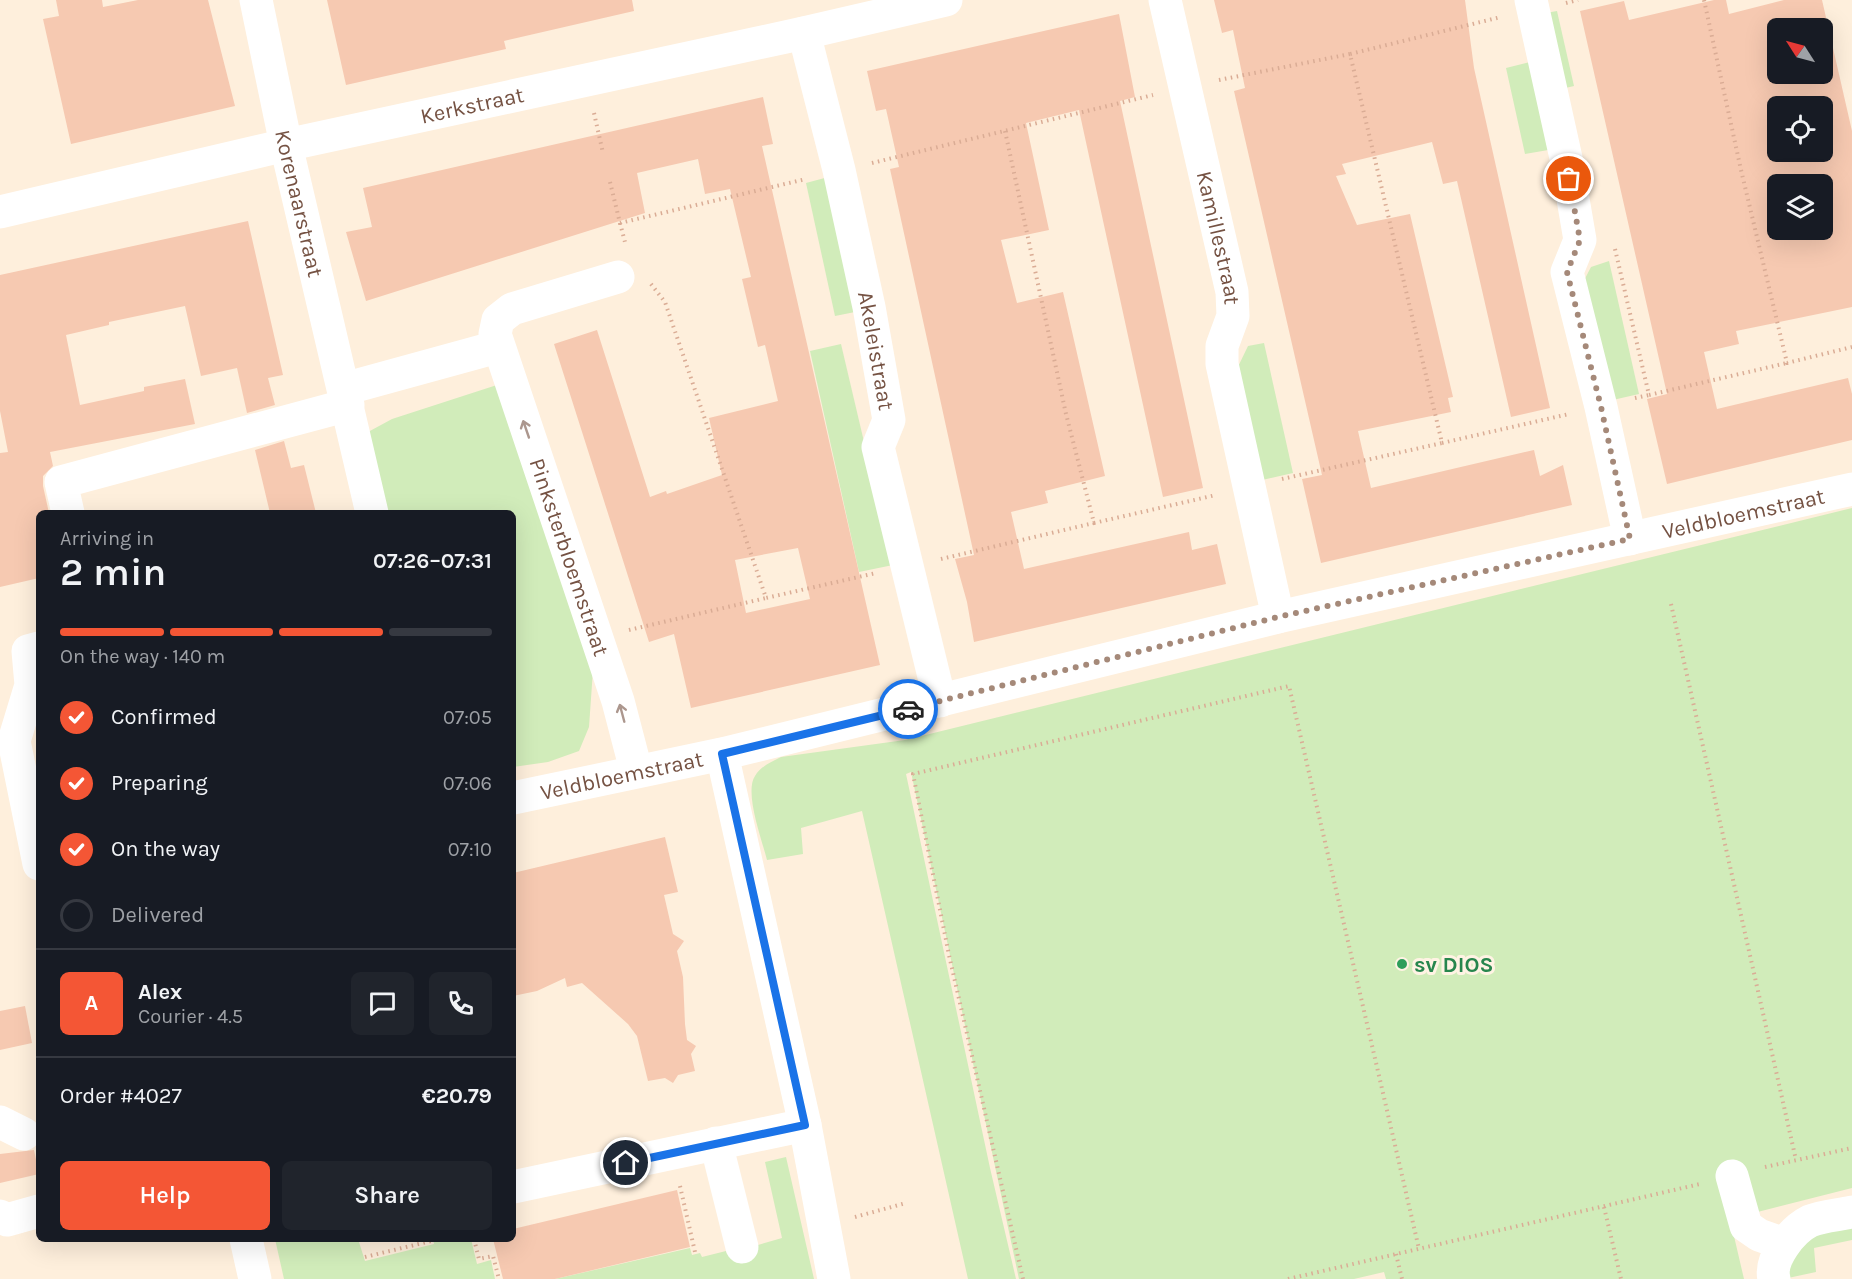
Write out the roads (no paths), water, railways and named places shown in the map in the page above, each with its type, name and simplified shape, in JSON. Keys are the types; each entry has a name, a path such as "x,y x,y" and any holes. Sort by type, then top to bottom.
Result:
{"street":[{"name":"Korenaarstraat","path":"256,0 286,145 371,510"},
{"name":"Kerkstraat","path":"0,212 286,145 946,0"},
{"name":"Kamillestraat","path":"1165,0 1232,292 1233,316 1222,346 1222,364 1278,617"},
{"path":"1532,4 1580,240 1567,272 1601,407 1630,539"},
{"name":"Akeleistraat","path":"804,33 839,171 869,307 889,420 878,447 940,701"},
{"name":"Pinksterbloemstraat","path":"623,266 512,309 498,320 495,327 497,347 622,711 636,770"},
{"path":"67,510 61,482 346,397 497,347"},
{"name":"Veldbloemstraat","path":"516,797 636,770 722,754 1278,617 1852,489"},
{"path":"36,649 28,651 35,687 14,741 36,849"},
{"path":"722,754 805,1125 834,1279"},
{"path":"516,1186 805,1125"},
{"path":"716,1143 742,1248"},
{"path":"1732,1176 1746,1226 1758,1235 1784,1244"},
{"path":"0,1216 7,1220 36,1212"},
{"path":"1774,1279 1772,1274 1784,1244 1809,1221 1852,1212"},
{"path":"247,1242 255,1279"}],"place":[{"name":"sv DIOS","path":"1402,964"}]}
